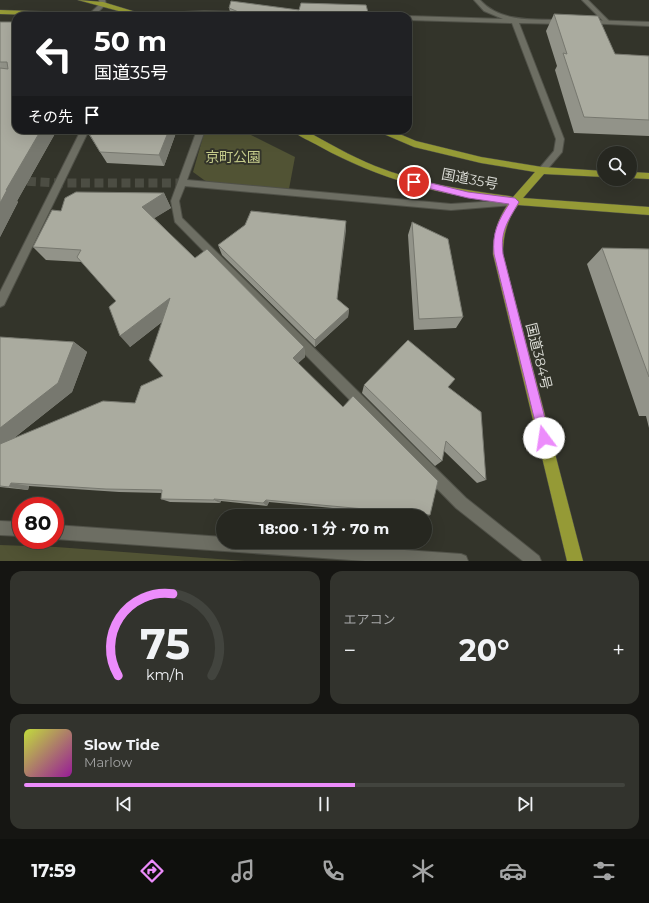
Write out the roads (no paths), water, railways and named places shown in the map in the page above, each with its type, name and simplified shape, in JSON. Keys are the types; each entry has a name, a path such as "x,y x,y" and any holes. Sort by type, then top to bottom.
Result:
{"highway":[{"path":"81,0 103,2 132,12"},
{"path":"0,12 12,12"},
{"name":"国道35号","path":"305,134 372,168 414,182 468,195 515,202 649,212"},
{"name":"国道35号","path":"391,134 414,144 481,160 542,170 597,174"},
{"name":"国道384号","path":"542,170 515,202 501,222 497,242 498,254 575,561"},
{"path":"637,175 649,176"}],"street":[{"path":"477,0 486,10 515,21 560,139 558,152 542,170"},
{"path":"585,0 607,22"},
{"path":"94,12 103,2"},
{"path":"412,18 569,22"},
{"path":"576,22 649,24"},
{"path":"0,302 83,134"},
{"path":"200,134 175,201 178,219 461,503 534,561"},
{"path":"182,183 451,207 515,202"},
{"path":"0,528 12,529"},
{"path":"64,533 461,561"}],"tunnel":[{"path":"0,180 59,183 182,183"}],"park label":[{"name":"京町公園","path":"233,157"}]}
